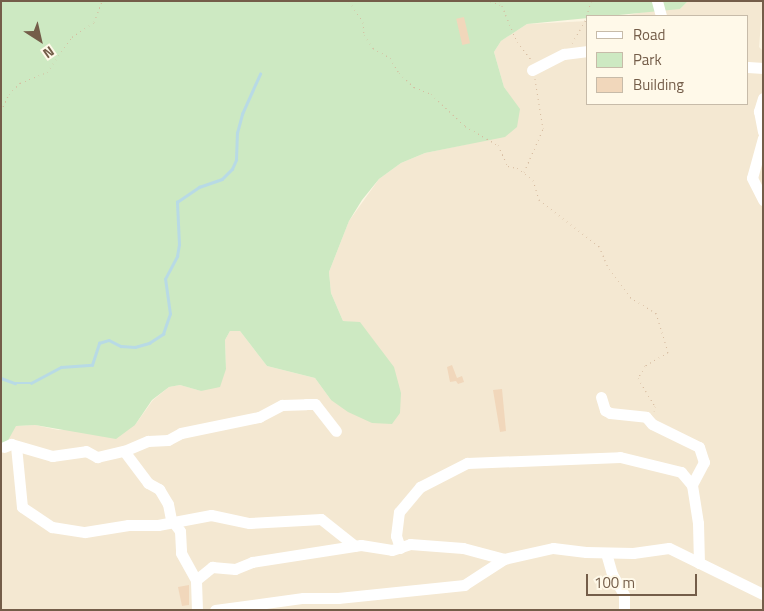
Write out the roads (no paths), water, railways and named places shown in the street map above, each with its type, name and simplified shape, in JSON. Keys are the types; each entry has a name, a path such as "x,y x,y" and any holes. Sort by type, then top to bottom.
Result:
{"street":[{"path":"657,1 661,15"},
{"path":"532,70 564,54 586,51"},
{"path":"749,67 763,68"},
{"path":"763,98 759,111 763,132"},
{"path":"763,138 752,178 763,200"},
{"path":"601,397 605,410 610,413 646,417 652,424 699,446 704,462 692,485"},
{"path":"4,447 16,446 52,456 86,451 98,457 124,451 148,441 159,442 181,432 259,417 282,405 314,404 336,431"},
{"path":"16,446 22,507 52,527 85,532 211,515 250,522 321,520 354,546"},
{"path":"124,451 148,483 159,489 173,521 180,531 181,552 196,580 197,610"},
{"path":"400,548 396,536 398,512 420,488 467,463 620,457 681,472 692,485 698,523 699,563"},
{"path":"196,580 212,567 235,569 252,562 354,546 392,550 410,544 463,548 504,559"},
{"path":"215,610 303,598 338,598 464,585 504,559 553,548 606,552 669,548 763,594"},
{"path":"606,552 612,574 624,595 624,610"}],"waterway":[{"path":"1,378 15,383 31,383 61,367 92,365 99,343 109,340 121,346 135,347 149,343 163,334 170,314 165,279 177,256 179,245 177,202 199,187 222,179 232,169 236,160 237,133 242,114 260,74"}]}
